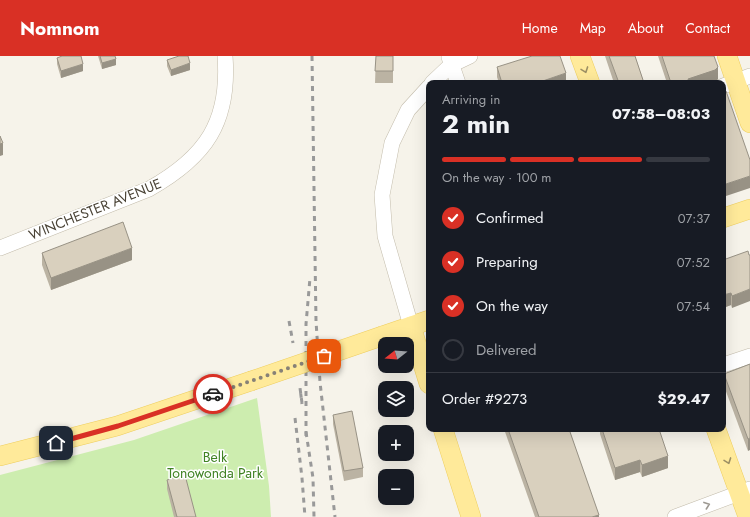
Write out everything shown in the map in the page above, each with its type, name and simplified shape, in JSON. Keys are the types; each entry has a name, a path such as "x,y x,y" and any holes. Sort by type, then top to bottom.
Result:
{"main road":[{"path":"580,56 589,80"},
{"path":"726,56 750,123"},
{"path":"726,217 750,208"},
{"path":"0,456 118,426 426,321"},
{"path":"410,326 426,375"},
{"path":"444,432 471,517"},
{"path":"717,432 745,491 748,517"}],"street":[{"name":"WINCHESTER AVENUE","path":"0,248 149,189 178,171 190,161 209,138 220,117 225,98 225,56"},
{"path":"434,80 450,60 470,56"},
{"path":"450,60 457,80"},
{"path":"410,326 385,236 382,195 392,143 408,110 426,90"},
{"path":"726,364 750,356"},
{"path":"675,517 745,491"}],"green space":[{"name":"Belk Tonowonda Park","path":"257,398 269,486 271,517 0,517 0,475 134,440"}],"building":[{"path":"62,56 81,56 83,64 61,71 57,58"},
{"path":"100,56 115,56 116,59 102,63"},
{"path":"179,56 188,56 190,63 171,70 167,60"},
{"path":"376,56 393,56 393,71 375,71"},
{"path":"532,56 560,56 566,73 546,80 501,80 497,67"},
{"path":"609,56 635,56 643,80 618,80"},
{"path":"662,56 714,56 718,67 715,70 688,80 670,80"},
{"path":"726,91 750,160 750,176 726,184"},
{"path":"0,136 3,143 0,144"},
{"path":"123,222 132,248 51,278 42,253"},
{"path":"748,251 750,255 750,289 732,296 731,293 726,294 726,259"},
{"path":"750,364 750,438 748,439 726,379 726,373"},
{"path":"352,411 363,468 344,471 333,415"},
{"path":"509,432 570,432 599,515 592,517 539,517"},
{"path":"603,432 660,432 668,456 642,465 640,460 615,468"},
{"path":"185,475 196,517 177,517 167,480"}],"railway":[{"path":"312,56 316,321 320,382 335,517"},
{"path":"306,436 306,324 310,278"},
{"path":"289,321 293,343"},
{"path":"302,403 300,388 302,404"},
{"path":"295,418 305,517"},
{"path":"306,432 313,478 314,517"}],"way so far":[{"path":"213,394 324,356"}],"route":[{"path":"56,443 118,426 213,394"}]}
